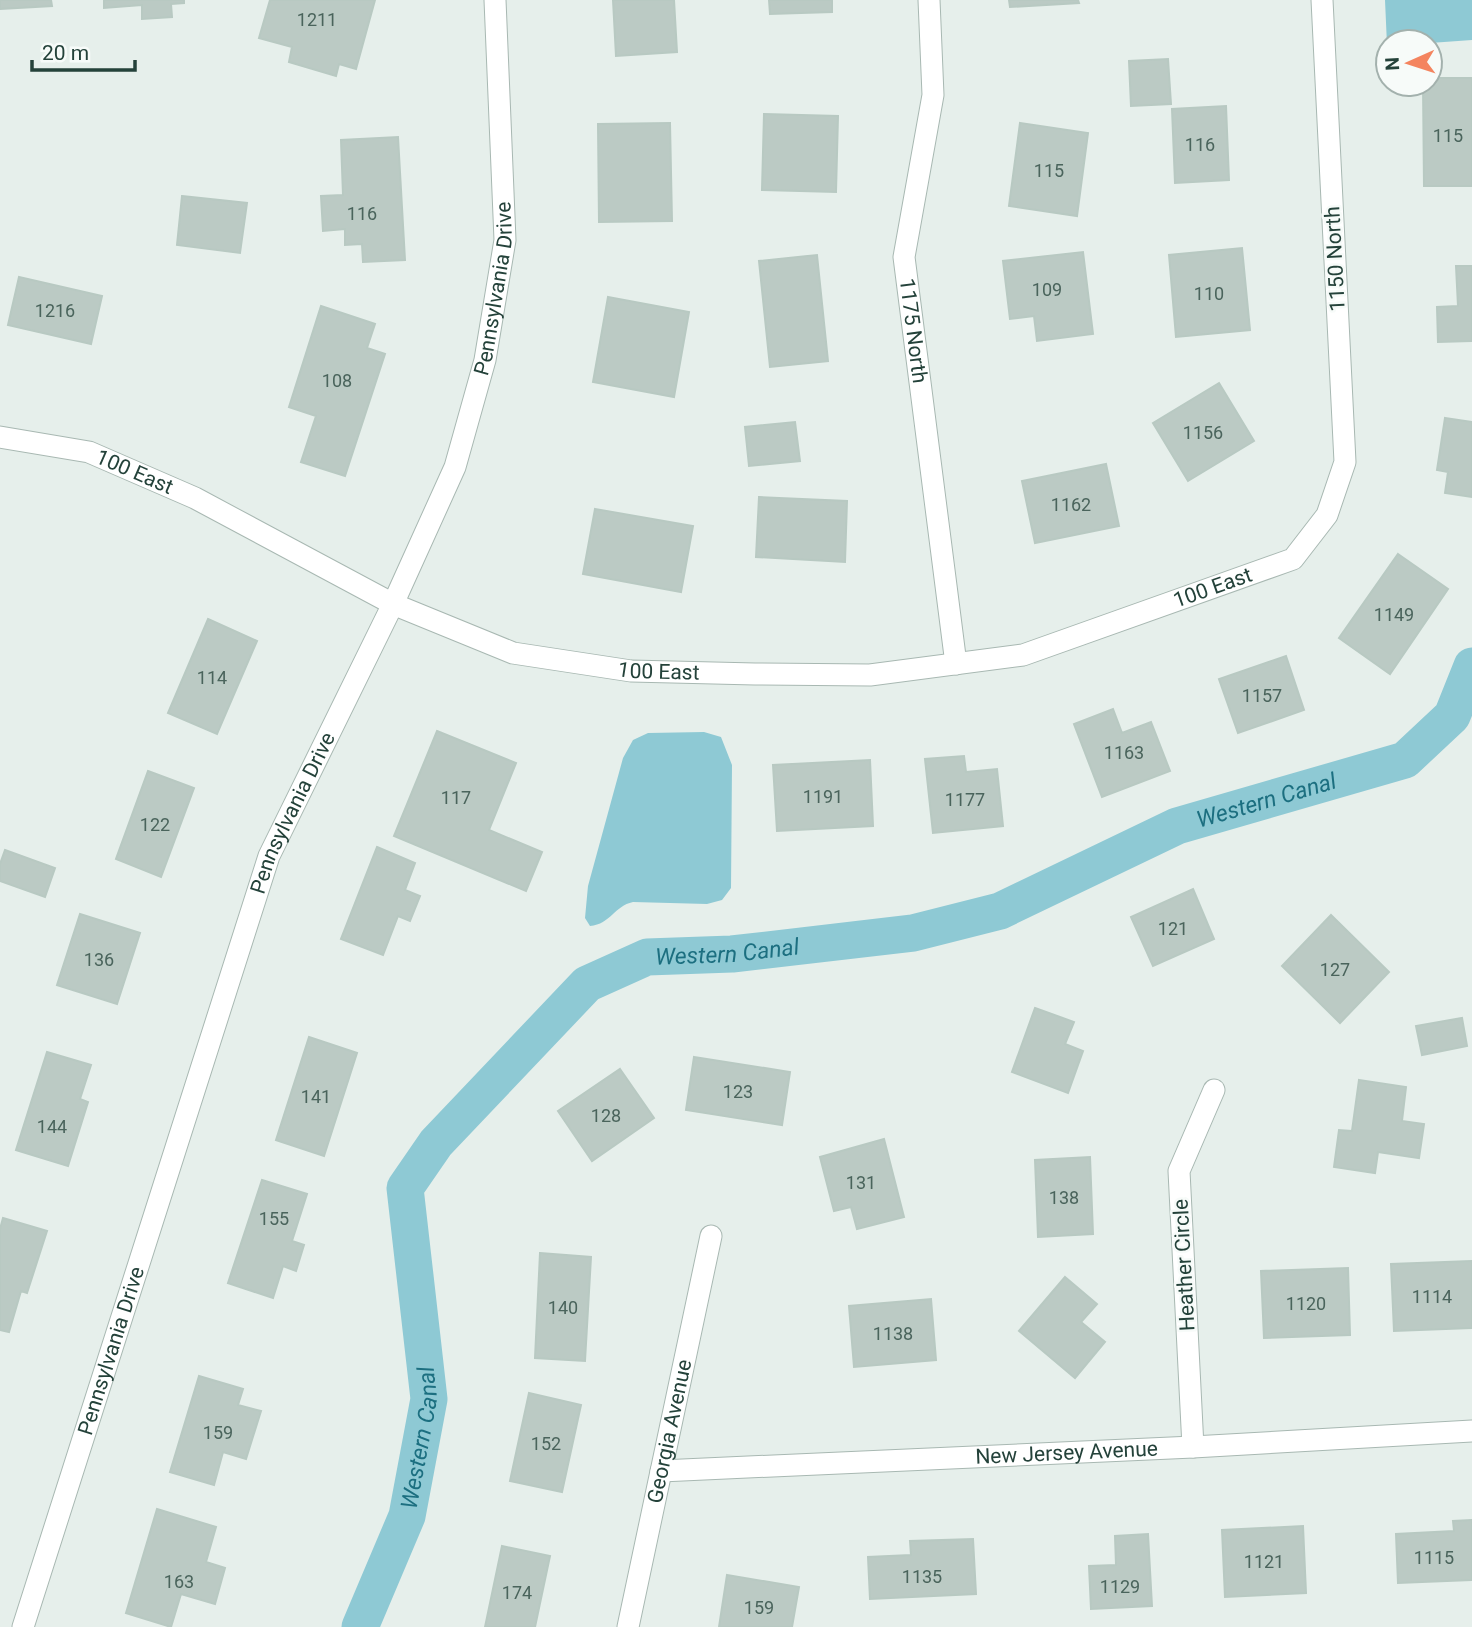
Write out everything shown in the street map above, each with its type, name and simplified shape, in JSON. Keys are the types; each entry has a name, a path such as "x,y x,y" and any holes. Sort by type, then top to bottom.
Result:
{"street":[{"name":"Pennsylvania Drive","path":"23,1627 270,856 393,604 455,467 485,360 505,240 495,0"},
{"name":"1175 North","path":"929,0 933,95 904,257 956,664"},
{"name":"1150 North","path":"1322,0 1345,462 1327,514"},
{"name":"100 East","path":"0,437 89,452 195,498 393,604 513,653 631,671 870,675 1023,655 1293,559 1327,514"},
{"name":"Heather Circle","path":"1193,1447 1179,1171 1214,1090"},
{"name":"Georgia Avenue","path":"628,1627 711,1236"},
{"name":"New Jersey Avenue","path":"662,1471 1193,1447 1472,1431"}],"water":[{"path":"1385,0 1472,0 1472,40 1444,42 1444,28 1386,28"},
{"path":"704,732 721,737 732,765 731,888 722,900 707,904 633,902 621,907 603,922 590,926 585,918 588,886 623,758 633,740 648,733"}],"building":[{"path":"0,0 51,0 52,6 0,9"},
{"path":"104,0 184,0 184,3 171,4 172,17 142,19 142,5 104,8"},
{"path":"270,0 375,0 356,69 339,64 336,76 289,62 292,47 259,38"},
{"path":"613,0 674,0 677,52 616,56"},
{"path":"769,0 832,0 832,12 770,14"},
{"path":"1009,0 1078,0 1079,3 1010,7"},
{"path":"1168,59 1171,104 1131,106 1129,61"},
{"path":"1444,78 1472,78 1472,186 1424,186 1423,98 1444,98"},
{"path":"1226,106 1229,180 1175,183 1172,109"},
{"path":"764,114 838,116 836,192 762,190"},
{"path":"670,123 672,221 599,222 598,124"},
{"path":"1020,123 1088,133 1077,216 1009,206"},
{"path":"398,137 405,260 363,262 362,244 345,245 345,229 323,231 321,196 343,195 341,140"},
{"path":"182,196 247,203 240,253 177,245"},
{"path":"1242,248 1250,330 1176,337 1169,255"},
{"path":"1083,252 1093,334 1037,341 1034,316 1010,319 1003,261"},
{"path":"817,255 828,361 770,367 759,261"},
{"path":"1456,266 1472,266 1472,341 1438,342 1437,307 1458,306"},
{"path":"19,277 102,296 91,344 8,325"},
{"path":"608,297 689,312 674,397 593,382"},
{"path":"321,306 375,324 367,348 385,354 345,476 301,462 316,416 289,407"},
{"path":"1219,383 1254,441 1188,481 1153,423"},
{"path":"1445,418 1472,422 1472,497 1445,493 1448,472 1437,470"},
{"path":"795,422 800,461 749,466 745,427"},
{"path":"1106,464 1119,526 1035,543 1022,481"},
{"path":"759,497 847,501 845,562 756,557"},
{"path":"595,509 693,526 681,592 583,574"},
{"path":"1398,554 1448,589 1390,674 1339,638"},
{"path":"208,619 257,641 217,734 168,713"},
{"path":"1286,656 1304,710 1238,733 1219,679"},
{"path":"1113,709 1122,733 1151,722 1170,771 1102,797 1074,724"},
{"path":"437,731 516,763 489,830 542,852 526,891 394,836"},
{"path":"964,756 966,772 997,769 1003,826 933,833 925,759"},
{"path":"870,760 873,826 777,831 773,765"},
{"path":"148,771 194,788 161,877 116,859"},
{"path":"377,847 415,863 405,890 420,896 410,921 398,916 383,955 341,939"},
{"path":"5,850 55,868 45,897 0,881 0,864"},
{"path":"1193,889 1214,939 1153,966 1131,917"},
{"path":"80,914 140,933 117,1004 57,985"},
{"path":"1331,915 1389,972 1340,1023 1282,966"},
{"path":"1035,1008 1074,1022 1065,1044 1083,1051 1068,1093 1012,1072"},
{"path":"1462,1018 1467,1046 1422,1055 1416,1026"},
{"path":"309,1037 357,1053 324,1156 276,1140"},
{"path":"47,1052 91,1065 80,1099 88,1102 68,1166 16,1150"},
{"path":"694,1057 790,1072 782,1125 686,1110"},
{"path":"620,1069 654,1118 592,1161 558,1111"},
{"path":"1359,1080 1406,1087 1402,1121 1424,1124 1419,1158 1378,1152 1375,1173 1334,1167 1339,1130 1352,1131"},
{"path":"884,1139 904,1217 857,1229 851,1207 834,1211 820,1157"},
{"path":"1090,1157 1093,1234 1038,1237 1035,1160"},
{"path":"262,1180 307,1194 292,1241 304,1245 296,1271 283,1266 273,1298 228,1283"},
{"path":"3,1218 47,1231 27,1293 21,1291 9,1332 0,1330 0,1229"},
{"path":"540,1253 591,1257 585,1361 535,1358"},
{"path":"1472,1261 1472,1328 1394,1331 1391,1264"},
{"path":"1348,1268 1350,1335 1264,1338 1261,1271"},
{"path":"1065,1277 1097,1304 1081,1322 1105,1342 1075,1378 1019,1331"},
{"path":"931,1299 936,1360 854,1367 849,1306"},
{"path":"199,1376 243,1389 238,1405 261,1411 246,1459 223,1452 214,1485 170,1472"},
{"path":"529,1393 581,1405 562,1492 510,1481"},
{"path":"157,1509 216,1527 206,1562 225,1568 215,1604 181,1594 171,1627 126,1613"},
{"path":"1472,1520 1472,1580 1398,1583 1396,1534 1454,1531 1453,1521"},
{"path":"1303,1526 1306,1593 1225,1597 1222,1530"},
{"path":"1148,1534 1152,1606 1091,1609 1089,1566 1116,1565 1115,1536"},
{"path":"973,1539 976,1594 870,1599 868,1557 911,1555 910,1541"},
{"path":"502,1546 550,1556 535,1627 485,1627"},
{"path":"727,1575 799,1587 792,1627 719,1627"}],"waterway":[{"name":"Western Canal","path":"360,1627 407,1516 429,1399 405,1188 436,1143 587,984 647,957 732,954 913,933 1000,911 1177,826 1405,760 1452,716 1472,666"}]}
